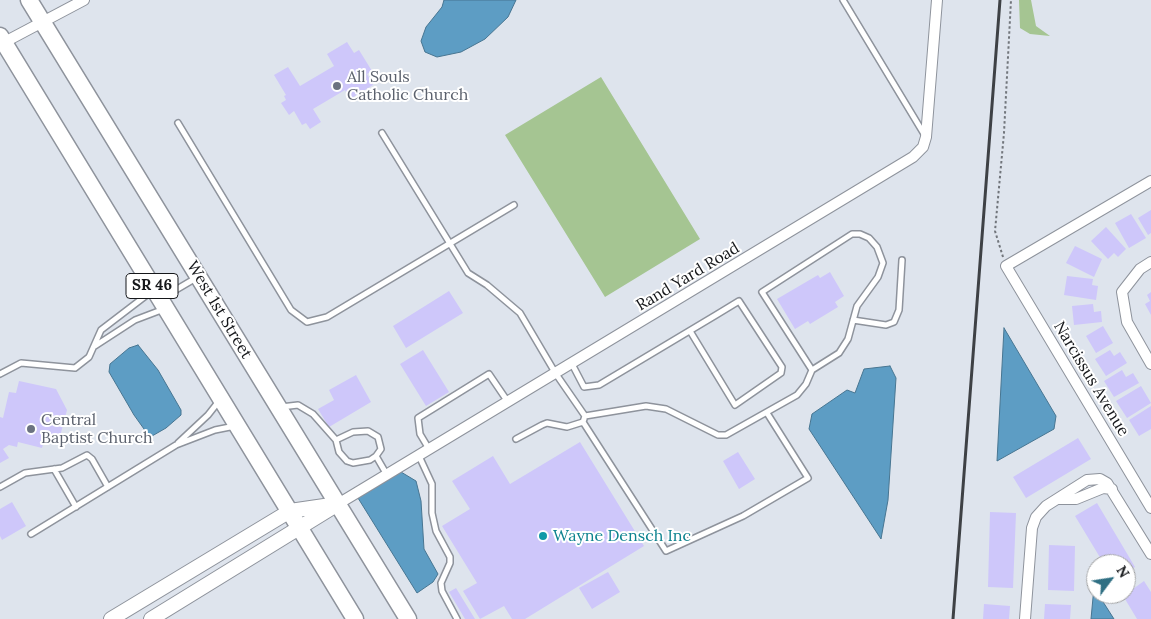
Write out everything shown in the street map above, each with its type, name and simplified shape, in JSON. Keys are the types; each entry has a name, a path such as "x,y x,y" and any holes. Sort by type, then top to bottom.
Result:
{"main road":[{"name":"West 1st Street","path":"29,0 408,619"},
{"name":"SR 46","path":"1,41 355,619"},
{"path":"111,619 290,511 338,504"},
{"path":"155,618 338,504"}],"street":[{"path":"1,41 43,23 84,0"},
{"name":"Rand Yard Road","path":"338,504 913,157 923,147 926,137 936,0"},
{"path":"1006,266 1151,182"},
{"path":"1151,262 1140,269 1122,292 1128,322 1151,364"},
{"name":"Narcissus Avenue","path":"1006,266 1151,508"},
{"path":"1025,619 1032,528 1041,510 1093,478 1100,479 1112,489 1151,554"}],"lane":[{"path":"843,0 926,137"},
{"path":"178,123 291,310 307,322 327,317 514,205"},
{"path":"382,133 468,273 487,285 520,313 666,551 743,516 808,478 767,413"},
{"path":"516,440 547,423 567,427 584,419 646,406 666,409 718,435 726,435 798,395 806,384 812,370 839,353 848,339 857,306 878,276 883,263 877,247 869,238 860,234 852,234 762,292 812,370"},
{"path":"853,320 886,325 894,322 899,310 902,260"},
{"path":"94,346 135,320 160,299 198,276"},
{"path":"0,374 21,363 75,368 89,357 101,330 111,321 140,303 160,299"},
{"path":"572,364 584,387 599,385 739,301 782,367 781,373 735,405 690,331"},
{"path":"429,450 420,434 418,418 489,374 508,402"},
{"path":"176,445 208,415 220,397"},
{"path":"278,407 294,404 308,409 336,440 339,452 347,461 353,463 376,456 382,445 378,437 368,431 353,432 336,440"},
{"path":"31,534 176,445 215,430 238,426"},
{"path":"0,487 25,473 62,468 87,454 92,459 108,487"},
{"path":"376,456 387,475"},
{"path":"419,456 432,484 432,513 436,531 450,557 450,563 441,583 442,591 457,619"},
{"path":"54,469 76,507"}],"path":[{"path":"1006,266 995,231 1004,133 1011,0"}],"green space":[{"path":"1019,0 1031,0 1036,26 1050,36 1030,34 1020,28"},
{"path":"601,77 700,239 605,297 505,135"}],"water":[{"path":"444,0 516,0 508,17 485,39 461,52 437,57 425,52 421,41 426,27 442,7"},
{"path":"1004,328 1056,416 1054,429 997,461"},
{"path":"138,345 158,370 181,410 181,415 166,428 152,436 149,436 134,415 109,372 110,364 129,348"},
{"path":"890,366 896,378 888,500 881,539 809,429 812,414 847,390 855,393 864,369"},
{"path":"401,472 416,481 421,501 424,549 438,574 433,582 417,593 358,498"},
{"path":"1092,604 1104,604 1114,619 1091,619"}],"building":[{"name":"All Souls Catholic Church","path":"347,42 354,53 359,50 372,71 367,74 373,85 350,99 345,90 313,109 321,122 310,129 306,123 302,125 294,111 289,115 281,103 286,100 284,96 286,95 274,75 288,67 300,86 334,66 327,54"},
{"path":"1151,210 1151,233 1148,235 1138,218"},
{"path":"1131,214 1146,238 1129,248 1115,223"},
{"path":"1106,227 1126,249 1118,257 1114,253 1108,259 1091,241"},
{"path":"1075,246 1102,259 1094,277 1066,263"},
{"path":"830,272 844,296 835,302 838,307 810,324 808,321 795,329 777,299 818,275 820,278"},
{"path":"1067,276 1093,279 1092,285 1098,286 1096,300 1064,295"},
{"path":"449,291 463,313 406,348 393,326"},
{"path":"1151,292 1151,315 1145,304 1150,301 1147,295"},
{"path":"1093,304 1094,312 1101,311 1102,322 1074,325 1072,306"},
{"path":"1103,326 1113,343 1096,353 1086,336"},
{"path":"423,350 449,392 426,406 400,364"},
{"path":"1110,350 1114,356 1120,352 1127,363 1106,376 1095,359"},
{"path":"1122,370 1126,377 1133,373 1139,383 1114,397 1104,381"},
{"path":"356,375 371,402 329,427 318,409 334,400 329,390"},
{"name":"Central Baptist Church","path":"19,381 56,389 67,410 58,444 44,440 42,448 18,442 17,447 9,445 3,449 9,458 0,463 0,417 3,418 9,392 16,393"},
{"path":"1141,386 1151,403 1127,418 1116,401"},
{"path":"1151,406 1151,429 1139,436 1129,420"},
{"path":"1078,438 1091,459 1026,498 1013,477"},
{"name":"Wayne Densch Inc","path":"580,442 644,546 525,619 512,619 504,606 480,619 463,591 477,583 442,526 470,509 452,481 493,456 510,484"},
{"path":"738,452 755,479 739,489 723,461"},
{"path":"12,502 26,526 2,540 0,536 0,509"},
{"path":"1097,503 1127,554 1098,554 1075,516"},
{"path":"990,512 1016,513 1013,588 988,587"},
{"path":"1049,545 1075,546 1074,591 1048,590"},
{"path":"608,572 620,592 592,609 579,588"},
{"path":"1144,581 1151,592 1151,619 1137,619 1128,604 1136,604 1136,587"},
{"path":"456,588 475,619 465,619 449,592"},
{"path":"984,604 1010,606 1009,619 983,619"},
{"path":"1045,604 1071,605 1070,619 1044,619"}],"railway":[{"path":"953,619 1000,0"}],"place":[{"name":"All Souls Catholic Church","path":"337,86"},
{"name":"Central Baptist Church","path":"31,429"},
{"name":"Wayne Densch Inc","path":"543,536"}]}
